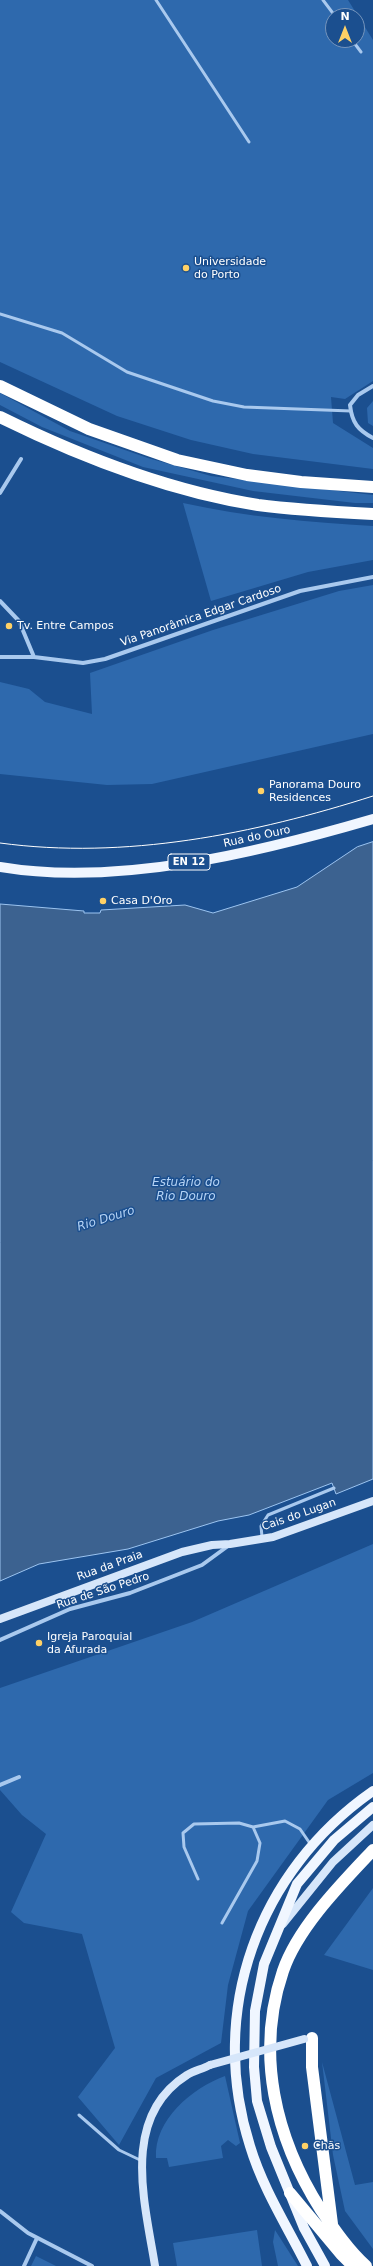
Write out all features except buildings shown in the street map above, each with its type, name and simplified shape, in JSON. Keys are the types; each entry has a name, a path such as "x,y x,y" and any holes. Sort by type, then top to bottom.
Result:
{"highway":[{"path":"0,386 89,429 177,460 255,476 328,485 373,487"},
{"path":"0,417 55,444 154,480 220,497 296,510 373,514"},
{"path":"366,2266 332,2227 303,2181 286,2141 276,2105 272,2067 272,2016 284,1970 298,1942 326,1901 373,1850"},
{"path":"308,2038 332,2227"},
{"path":"290,2193 341,2254 353,2266"}],"main road":[{"name":"Rua do Ouro","path":"0,867 62,872 112,870 178,864 266,848 373,819"},
{"path":"307,2266 271,2198 250,2146 238,2093 235,2040 236,2017 244,1973 257,1934 284,1881 311,1845 345,1812 373,1791"},
{"path":"325,2266 304,2228 271,2147 259,2107 254,2067 255,2011 264,1964 297,1884 334,1840 373,1807"}],"street":[{"path":"373,386 358,395 350,405 351,418 359,431 373,438"},
{"path":"0,493 21,459"},
{"name":"Via Panorâmica Edgar Cardoso","path":"0,657 34,657 83,663 105,659 300,591 373,577"},
{"path":"0,601 19,621 34,657"},
{"name":"Cais do Lugan","path":"230,1544 273,1537 373,1501"},
{"name":"Rua da Praia","path":"0,1619 182,1552 212,1545 230,1544"},
{"name":"Rua de São Pedro","path":"0,1640 70,1609 130,1593 202,1565 230,1544"},
{"path":"0,1785 20,1777"},
{"path":"278,1931 333,1862 373,1825"},
{"path":"155,2266 142,2185 140,2160 145,2132 155,2110 168,2092 187,2076 210,2066 308,2038"},
{"path":"0,2211 37,2238 92,2266"},
{"path":"24,2266 37,2238"}],"lane":[{"path":"156,0 250,142"},
{"path":"358,48 361,52"},
{"path":"0,314 62,333 127,372 213,401 244,408 351,412"},
{"path":"262,1539 261,1526 268,1515 334,1488"},
{"path":"198,1879 184,1847 183,1833 194,1824 239,1823 253,1827 285,1821 300,1829 311,1845"},
{"path":"222,1923 257,1862 260,1843 253,1827"},
{"path":"79,2116 119,2150 140,2160"}],"shaded area":[{"name":"Universidade do Porto","path":"0,0 348,0 353,8 325,8 325,48 365,48 365,27 373,40 373,381 345,399 331,397 333,423 373,448 373,469 253,454 191,440 117,416 0,362"},
{"path":"0,393 70,431 148,458 211,476 373,495 373,503 355,503 253,491 143,467 42,427 0,405"},
{"path":"373,401 373,426 368,423 367,408"},
{"path":"183,503 230,512 278,518 373,526 373,560 308,572 211,601"},
{"path":"373,585 373,734 152,784 107,785 0,774 0,682 29,689 45,702 92,714 90,673 213,630 339,591"},
{"path":"373,1544 373,1773 328,1800 248,1911 228,1985 221,2043 156,2078 119,2145 78,2097 115,2048 82,1934 24,1923 11,1912 46,1834 22,1815 0,1790 0,1688 192,1622"},
{"path":"373,1888 373,1970 324,1955"},
{"path":"322,2062 355,2185 373,2182 373,2249 345,2211 333,2155"},
{"path":"225,2076 240,2143 236,2146 228,2140 221,2146 223,2158 169,2167 167,2158 156,2158 157,2144 161,2131 177,2107 188,2097 212,2081"},
{"path":"257,2230 262,2266 177,2266 173,2243"},
{"path":"275,2230 298,2266 278,2266 273,2242"},
{"path":"36,2256 56,2266 31,2266"}],"water":[{"name":"Estuário do Rio Douro","path":"373,842 373,1479 336,1494 332,1483 249,1515 218,1521 128,1549 39,1564 0,1581 0,904 84,911 84,913 100,913 101,910 185,905 213,913 297,887 357,847"}],"tram line":[{"path":"0,843 47,847 94,848 142,846 236,832 328,810 373,796"}],"place":[{"name":"Universidade do Porto","path":"186,268"},
{"name":"Tv. Entre Campos","path":"9,626"},
{"name":"Panorama Douro Residences","path":"261,791"},
{"name":"Casa D'Oro","path":"103,901"},
{"name":"Igreja Paroquial da Afurada","path":"39,1643"},
{"name":"Chãs","path":"305,2146"}],"water label":[{"name":"Rio Douro","path":"106,1219"}]}
